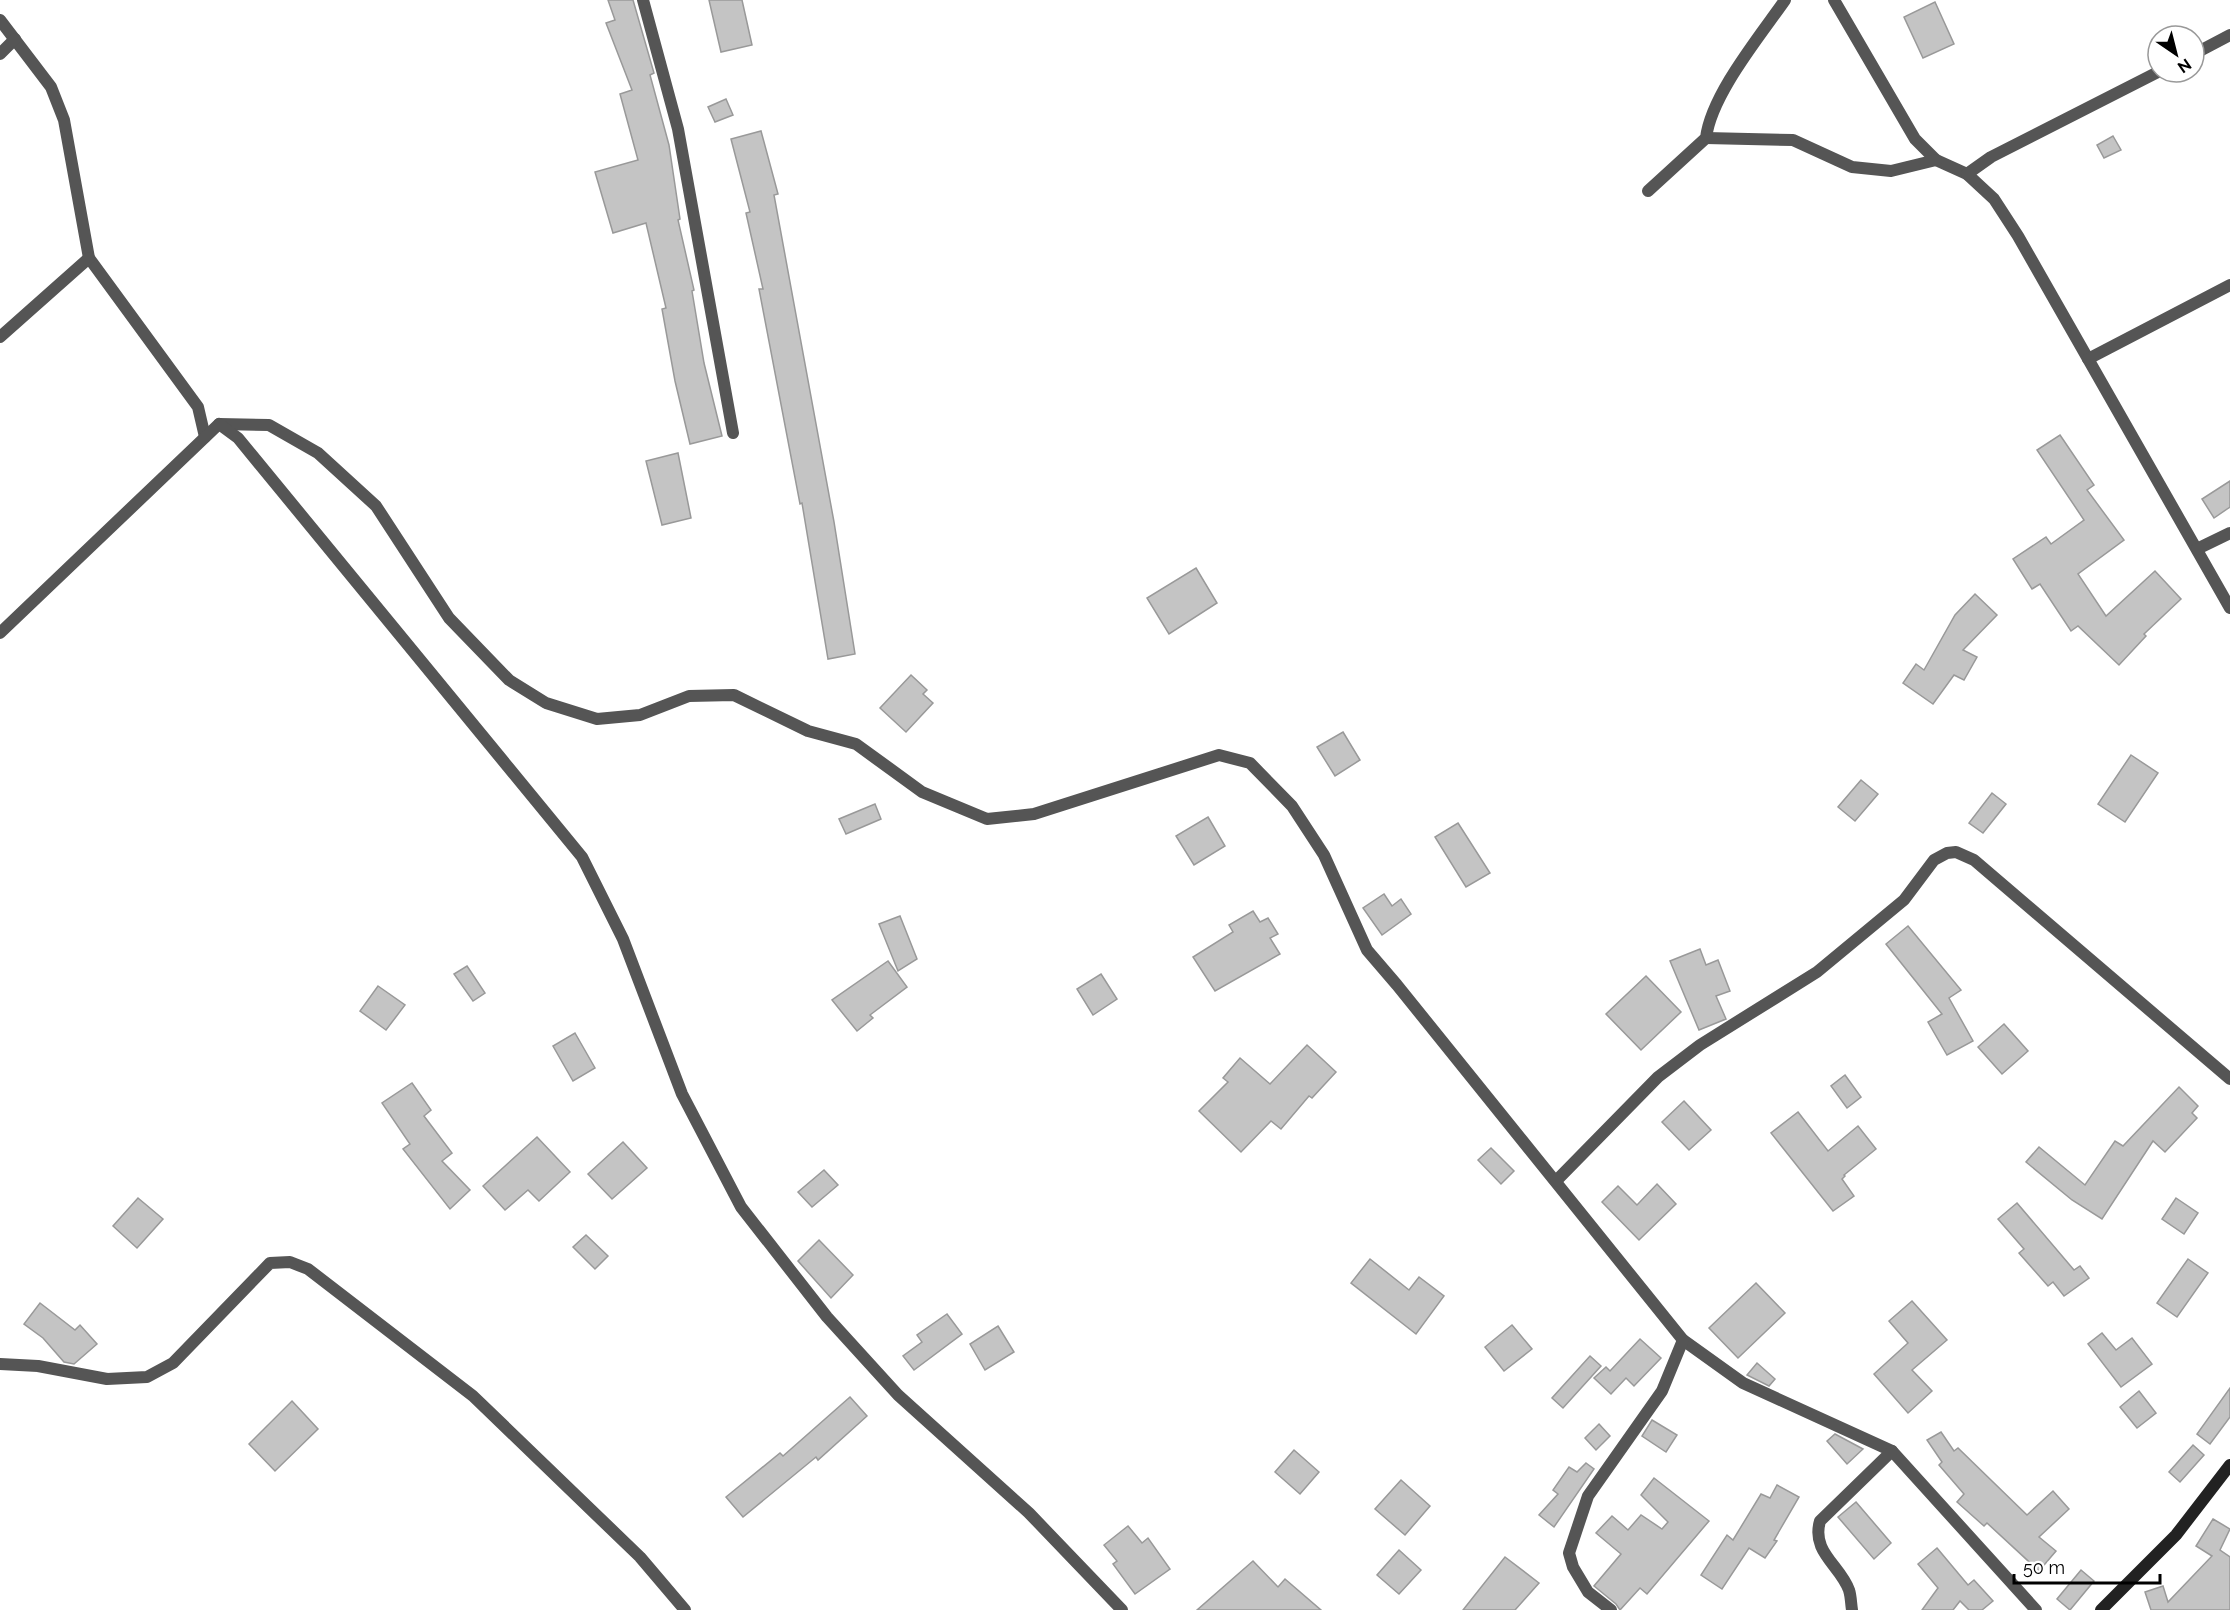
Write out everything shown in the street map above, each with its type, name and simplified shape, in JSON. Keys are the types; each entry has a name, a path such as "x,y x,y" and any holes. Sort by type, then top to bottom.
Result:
{"street":[{"path":"644,0 678,129 733,433"},
{"path":"1648,191 1706,138 1708,120 1745,57 1785,0"},
{"path":"1834,0 1915,139 1936,160 1967,174 1994,199 2230,608"},
{"path":"0,20 51,87 64,120 89,258 198,407 205,437"},
{"path":"2206,48 2230,35"},
{"path":"0,54 15,39"},
{"path":"1967,174 1992,157 2146,78"},
{"path":"1706,138 1793,140 1852,167 1891,171 1936,160"},
{"path":"0,338 89,258"},
{"path":"2088,359 2230,285"},
{"path":"219,424 238,438 582,857 623,939 682,1094 741,1208 827,1317 898,1395 1029,1513 1122,1610"},
{"path":"0,633 219,424 270,425 318,453 376,506 449,618 509,680 546,703 597,719 640,715 689,696 734,695 808,731 856,744 922,792 987,819 1034,814 1220,755 1250,763 1292,806 1324,855 1367,951 1683,1340 1743,1383 1892,1451 2036,1610"},
{"path":"2197,549 2230,532"},
{"path":"1556,1181 1658,1077 1700,1045 1817,972 1892,911 1904,900 1934,860 1947,853 1956,852 1974,860 2230,1079"},
{"path":"0,1364 38,1366 107,1379 147,1377 173,1362 270,1263 290,1262 308,1269 473,1396 640,1557 685,1610"},
{"path":"1611,1610 1588,1592 1573,1567 1569,1553 1588,1496 1662,1390 1683,1340"},
{"path":"1852,1610 1849,1590 1823,1553 1817,1532 1820,1521 1892,1451"},
{"path":"2101,1610 2176,1535 2230,1465"}],"building":[{"path":"608,0 633,0 654,73 650,75 669,145 680,219 678,220 694,290 692,291 704,363 722,436 690,444 675,381 662,309 666,308 646,223 613,233 595,172 638,160 620,94 632,90 606,23 615,20"},
{"path":"709,0 742,0 752,45 721,52"},
{"path":"1935,2 1954,44 1923,58 1904,17"},
{"path":"726,99 733,115 715,122 708,107"},
{"path":"761,131 778,194 774,195 834,522 855,654 828,659 802,503 800,504 759,289 763,289 746,213 750,212 731,139"},
{"path":"2113,136 2121,150 2104,158 2097,145"},
{"path":"2060,435 2094,485 2087,490 2124,540 2078,574 2106,616 2155,571 2181,599 2144,634 2146,636 2119,665 2078,626 2071,631 2040,584 2032,589 2013,559 2046,537 2051,544 2084,520 2037,450"},
{"path":"678,453 691,518 662,525 646,461"},
{"path":"2230,481 2230,507 2214,518 2202,499"},
{"path":"1196,568 1217,603 1169,634 1147,598"},
{"path":"1975,594 1997,615 1963,650 1977,657 1964,680 1954,675 1933,704 1903,683 1916,664 1924,670 1955,615"},
{"path":"911,675 927,690 923,694 933,703 906,732 880,708"},
{"path":"1343,732 1360,760 1335,776 1317,747"},
{"path":"2131,755 2158,773 2125,822 2098,804"},
{"path":"1861,780 1878,794 1855,821 1838,807"},
{"path":"1992,793 2006,804 1983,833 1969,823"},
{"path":"875,804 881,819 846,834 839,819"},
{"path":"1208,817 1225,846 1194,865 1176,836"},
{"path":"1458,823 1490,873 1466,887 1435,837"},
{"path":"1384,894 1392,906 1401,899 1411,914 1382,935 1363,908"},
{"path":"1253,911 1260,922 1268,918 1278,934 1270,938 1280,954 1215,991 1193,957 1233,932 1229,925"},
{"path":"900,916 917,959 898,971 879,924"},
{"path":"1908,926 1961,990 1949,998 1973,1041 1947,1055 1928,1022 1942,1014 1886,944"},
{"path":"1700,949 1706,965 1718,960 1730,991 1716,996 1726,1019 1699,1030 1670,961"},
{"path":"888,961 907,987 870,1015 873,1018 857,1031 832,1000"},
{"path":"467,966 485,993 473,1001 454,974"},
{"path":"1101,974 1117,999 1093,1015 1077,989"},
{"path":"1646,976 1681,1012 1641,1050 1606,1014"},
{"path":"378,986 405,1005 386,1030 360,1011"},
{"path":"2004,1024 2028,1051 2002,1074 1978,1047"},
{"path":"575,1033 595,1068 573,1081 553,1046"},
{"path":"1307,1045 1336,1072 1312,1098 1309,1096 1281,1129 1271,1121 1241,1152 1199,1111 1228,1082 1223,1078 1240,1058 1270,1084"},
{"path":"1845,1075 1861,1097 1847,1108 1831,1086"},
{"path":"412,1083 431,1110 424,1116 452,1153 442,1161 470,1190 450,1209 403,1149 410,1144 382,1103"},
{"path":"2179,1087 2198,1106 2192,1113 2197,1118 2165,1152 2153,1141 2102,1219 2072,1200 2026,1162 2039,1147 2085,1185 2115,1141 2123,1146"},
{"path":"1684,1101 1711,1130 1689,1150 1662,1122"},
{"path":"1798,1112 1828,1151 1858,1126 1876,1149 1844,1175 1842,1179 1854,1196 1833,1211 1771,1133"},
{"path":"537,1137 570,1172 539,1201 528,1190 505,1210 483,1186"},
{"path":"623,1142 647,1168 612,1199 588,1174"},
{"path":"1491,1148 1514,1171 1501,1184 1478,1160"},
{"path":"824,1170 838,1185 812,1207 798,1192"},
{"path":"1657,1184 1676,1204 1639,1240 1602,1202 1618,1186 1637,1205"},
{"path":"138,1198 163,1219 137,1248 113,1226"},
{"path":"2176,1198 2198,1213 2184,1234 2162,1219"},
{"path":"2017,1203 2074,1270 2080,1266 2089,1278 2064,1296 2053,1282 2048,1286 2019,1253 2024,1249 1998,1219"},
{"path":"586,1235 608,1256 595,1269 573,1247"},
{"path":"819,1240 853,1275 831,1298 798,1261"},
{"path":"1370,1259 1409,1290 1419,1277 1444,1296 1416,1334 1351,1283"},
{"path":"2188,1259 2208,1273 2177,1317 2157,1303"},
{"path":"1756,1283 1785,1313 1738,1358 1709,1328"},
{"path":"1912,1301 1947,1340 1912,1370 1932,1391 1908,1413 1874,1374 1908,1343 1889,1321"},
{"path":"40,1303 75,1330 80,1325 97,1344 74,1364 64,1362 43,1338 24,1324"},
{"path":"947,1314 962,1334 914,1370 903,1356 922,1342 917,1335"},
{"path":"1512,1325 1532,1349 1504,1371 1485,1347"},
{"path":"998,1326 1014,1352 985,1370 970,1344"},
{"path":"2102,1333 2116,1350 2132,1338 2152,1364 2121,1387 2088,1344"},
{"path":"1640,1339 1661,1358 1634,1386 1626,1378 1611,1394 1594,1378 1606,1367 1610,1371"},
{"path":"1590,1356 1601,1366 1563,1408 1552,1398"},
{"path":"1757,1363 1775,1379 1769,1386 1747,1375"},
{"path":"2230,1388 2230,1417 2210,1444 2197,1434"},
{"path":"2139,1391 2156,1413 2137,1428 2120,1407"},
{"path":"850,1397 867,1416 818,1460 816,1457 743,1517 726,1497 780,1453 783,1456"},
{"path":"292,1401 318,1429 275,1471 249,1444"},
{"path":"1652,1420 1677,1435 1666,1452 1642,1436"},
{"path":"1599,1424 1610,1436 1596,1450 1585,1438"},
{"path":"1941,1432 1954,1451 1958,1448 2027,1515 2053,1491 2069,1509 2039,1537 2056,1551 2039,1571 1987,1523 1984,1526 1957,1502 1964,1494 1939,1465 1942,1462 1927,1440"},
{"path":"1835,1434 1863,1449 1847,1464 1827,1441"},
{"path":"2193,1445 2204,1455 2180,1482 2169,1472"},
{"path":"1294,1450 1319,1472 1300,1494 1275,1472"},
{"path":"1586,1463 1594,1469 1554,1527 1539,1515 1558,1494 1553,1490 1569,1467 1577,1472"},
{"path":"1654,1478 1709,1521 1647,1594 1640,1588 1620,1610 1594,1586 1621,1554 1596,1533 1612,1516 1628,1530 1641,1515 1662,1529 1668,1522 1641,1495"},
{"path":"1401,1480 1430,1506 1405,1535 1375,1509"},
{"path":"1777,1485 1799,1497 1774,1540 1777,1541 1765,1558 1749,1548 1722,1589 1701,1575 1727,1535 1733,1540 1761,1494 1770,1498"},
{"path":"1856,1502 1891,1543 1874,1559 1838,1517"},
{"path":"2213,1519 2230,1529 2220,1550 2230,1557 2230,1610 2151,1610 2145,1592 2163,1586 2168,1602 2212,1556 2196,1546"},
{"path":"1128,1526 1142,1543 1148,1538 1170,1569 1135,1594 1113,1564 1117,1561 1104,1545"},
{"path":"1937,1548 1968,1585 1974,1580 1993,1601 1982,1610 1969,1610 1960,1601 1953,1610 1922,1610 1938,1588 1918,1564"},
{"path":"1399,1550 1421,1570 1399,1594 1377,1575"},
{"path":"1505,1557 1539,1583 1515,1610 1463,1610"},
{"path":"1253,1561 1278,1587 1285,1579 1321,1610 1197,1610"},
{"path":"2081,1570 2094,1581 2070,1610 2057,1599"}]}
